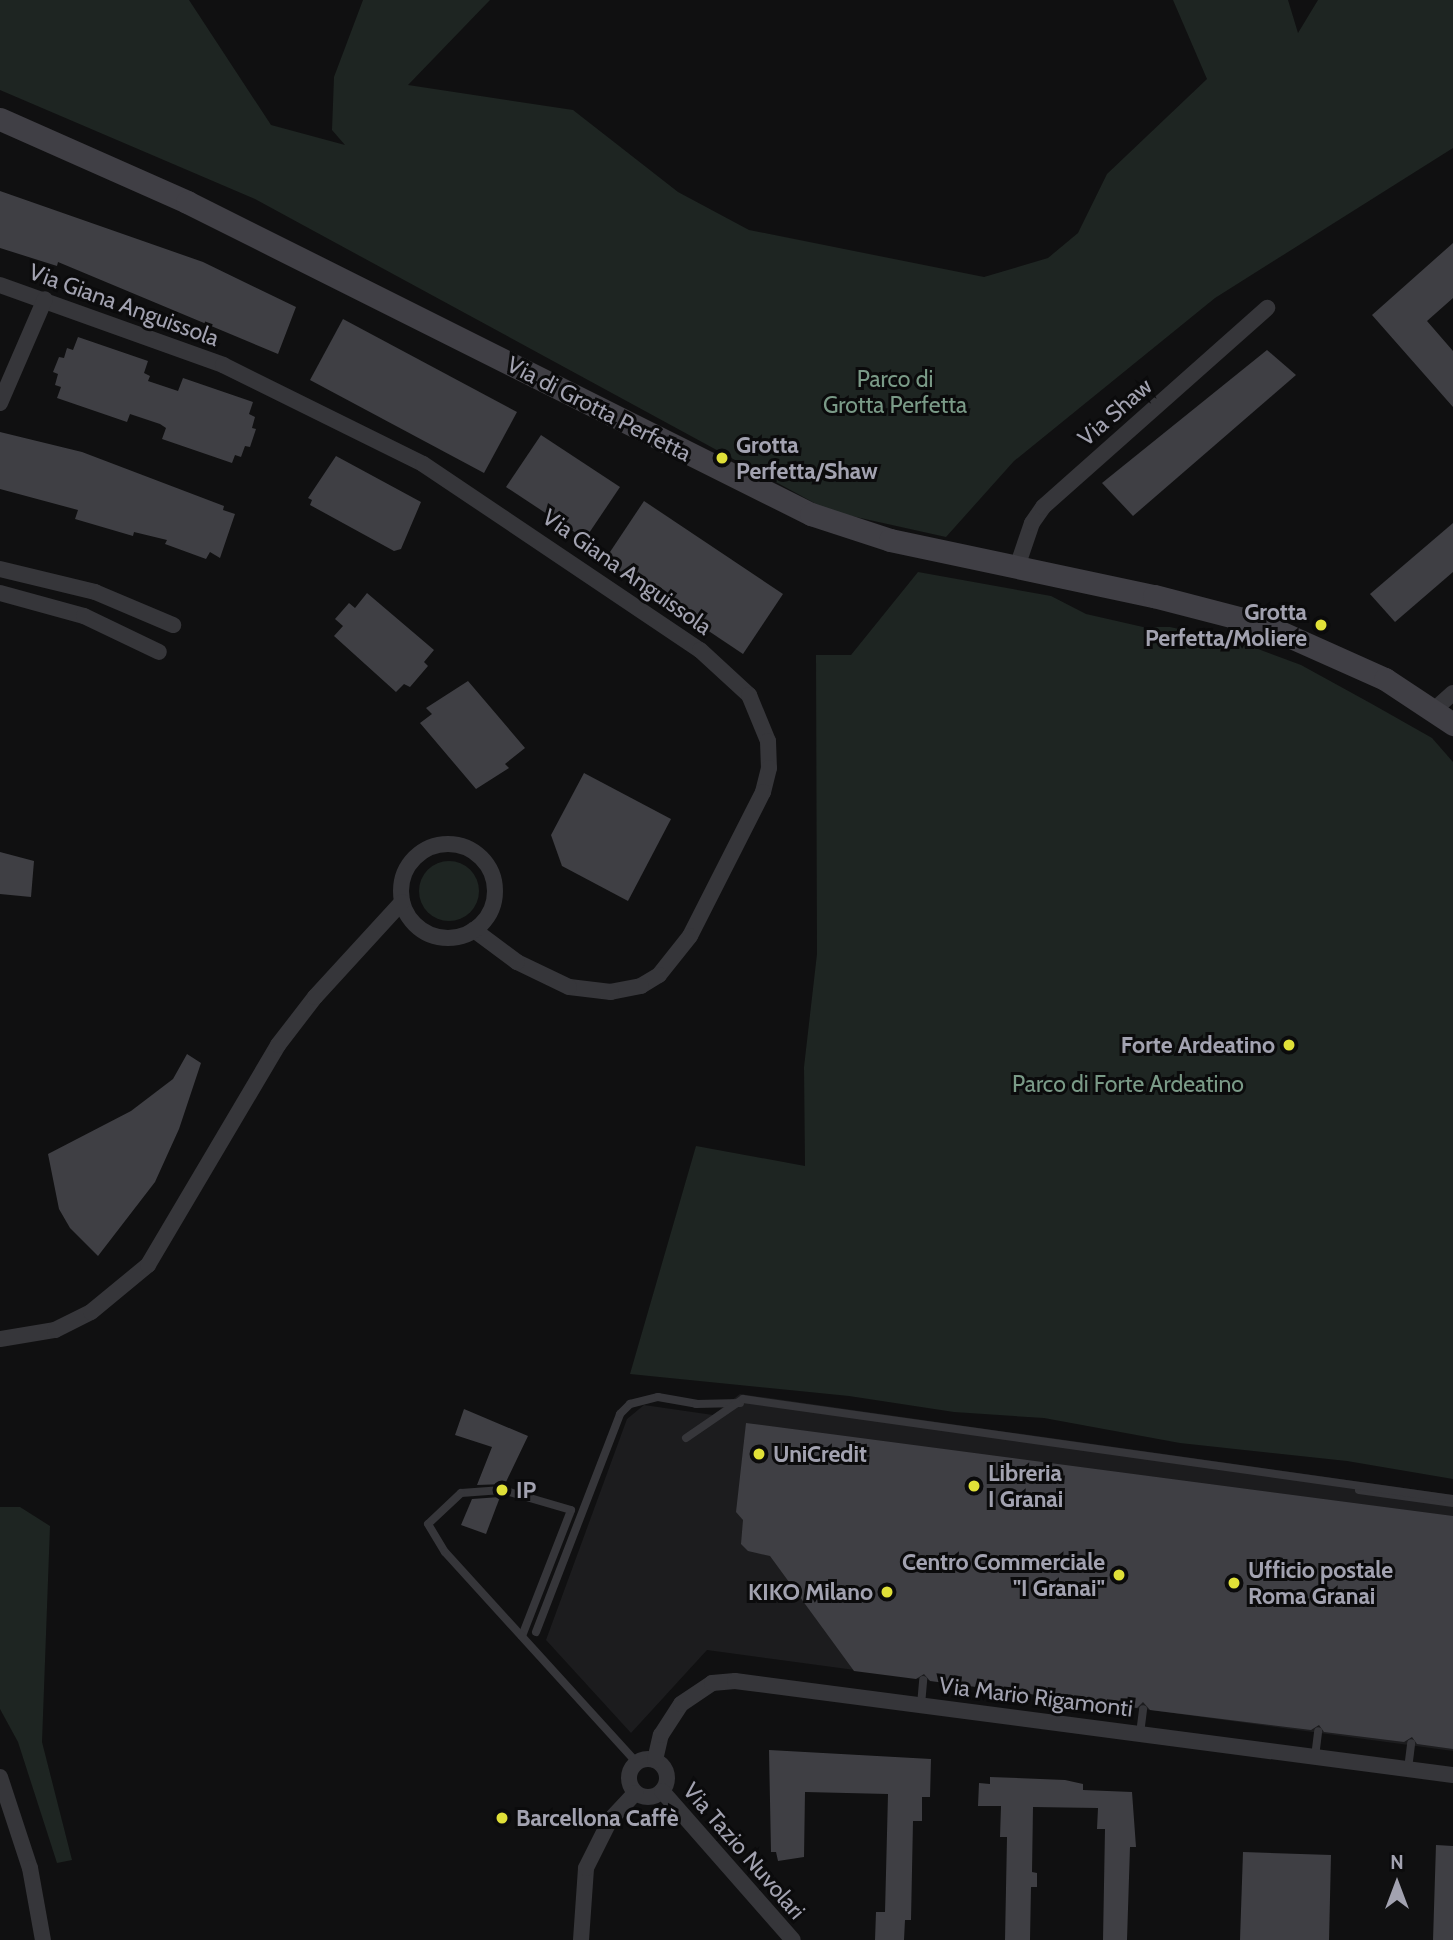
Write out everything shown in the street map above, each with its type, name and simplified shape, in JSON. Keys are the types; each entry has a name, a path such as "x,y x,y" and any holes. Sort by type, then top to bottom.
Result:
{"street":[{"name":"Via di Grotta Perfetta","path":"0,119 187,202 785,503 861,532 1262,624 1364,667 1435,709 1453,724"},
{"name":"Via Giana Anguissola","path":"0,285 45,299 252,378 423,464 700,650 749,695 768,741 763,792 690,936 659,975 620,991 594,993 569,987 517,962 474,930"},
{"path":"0,403 45,299"},
{"name":"Via Shaw","path":"1017,567 1032,523 1043,507 1267,309"},
{"path":"0,569 95,592 173,625"},
{"path":"0,593 84,616 159,652"},
{"path":"1435,709 1453,693"},
{"path":"442,845 464,847 483,860 495,891 489,913 474,930 453,938 431,935 412,922 402,902 406,869 421,852 442,845"},
{"path":"0,1339 55,1330 91,1312 148,1265 167,1238 270,1056 315,997 402,902"},
{"name":"Via Mario Rigamonti","path":"655,1760 661,1735 681,1704 717,1682 920,1705 1453,1775"},
{"path":"655,1760 666,1771 662,1791 649,1797 635,1793 628,1774 636,1762 655,1760"},
{"path":"0,1777 30,1868 43,1940"},
{"name":"Via Tazio Nuvolari","path":"662,1791 793,1940"},
{"path":"581,1940 586,1868 610,1820 635,1793"}],"lane":[{"path":"536,1632 620,1414 630,1404 658,1397 696,1404 757,1403 1453,1501"},
{"path":"686,1438 743,1399 1453,1501"},
{"path":"522,1636 571,1510 502,1490 461,1493 428,1524 445,1552 636,1762"},
{"path":"920,1705 923,1680"},
{"path":"1140,1734 1143,1709"},
{"path":"1315,1757 1318,1731"},
{"path":"1408,1769 1411,1743"}],"shaded area":[{"name":"Centro Commerciale \"I Granai\"","path":"740,1394 1453,1495 1453,1751 707,1650 631,1733 546,1640 627,1419 644,1405 713,1415"}],"green space":[{"name":"Parco di Grotta Perfetta","path":"0,0 189,0 271,125 345,145 332,130 334,77 363,0 490,0 408,85 573,110 678,192 749,230 984,277 1048,258 1078,233 1107,174 1207,79 1173,0 1288,0 1298,33 1318,0 1453,0 1453,148 1215,298 1014,461 946,537 829,511 255,199 0,90"},
{"name":"Parco di Forte Ardeatino","path":"918,572 1051,596 1086,614 1143,627 1170,627 1242,643 1301,665 1372,704 1432,738 1453,762 1453,1479 1347,1461 1180,1443 1044,1418 954,1412 849,1396 630,1374 696,1146 805,1166 804,1067 817,954 816,655 851,655"},
{"path":"449,861 466,866 474,874 479,891 474,908 466,916 449,921 432,916 424,908 419,891 424,874 432,866"},
{"path":"0,1507 20,1507 50,1526 42,1742 72,1860 57,1863 18,1742 0,1709"}],"building":[{"path":"0,191 203,262 296,307 278,354 58,262 57,266 0,248"},
{"path":"1453,243 1453,298 1427,321 1453,351 1453,407 1372,315"},
{"path":"343,319 517,412 484,473 310,380"},
{"path":"78,337 148,361 144,373 150,376 148,381 178,391 183,378 253,402 249,414 255,417 252,428 256,429 250,447 245,446 241,457 235,455 232,463 162,439 166,428 160,424 130,414 127,422 57,398 61,387 55,385 58,374 53,372 59,357 64,358 67,348 73,350"},
{"path":"1267,350 1296,375 1133,516 1102,483"},
{"path":"0,432 82,452 224,506 223,510 235,514 220,558 210,552 206,559 165,544 167,540 134,532 133,536 75,519 78,510 0,489"},
{"path":"541,435 620,487 585,539 506,487"},
{"path":"336,456 421,502 401,549 394,551 310,505 312,500 308,498"},
{"path":"644,501 783,594 743,654 604,561"},
{"path":"1453,523 1453,572 1395,622 1370,594"},
{"path":"367,593 434,650 424,662 428,666 410,687 404,684 396,692 334,636 343,626 335,619 349,603 355,608"},
{"path":"468,681 525,748 505,764 509,768 476,789 420,723 432,714 426,708"},
{"path":"584,773 671,819 628,901 562,866 551,835"},
{"path":"0,852 34,861 31,897 0,894"},
{"path":"187,1054 201,1063 179,1129 155,1182 98,1256 70,1228 59,1209 48,1154 131,1111 173,1079"},
{"path":"464,1409 528,1436 505,1484 477,1485 492,1447 455,1435"},
{"name":"Centro Commerciale \"I Granai\"","path":"746,1423 1453,1516 1453,1749 1417,1744 1412,1737 1404,1742 1324,1732 1319,1725 1311,1730 1150,1710 1143,1702 1137,1708 930,1681 924,1674 916,1679 854,1671 770,1556 748,1551 741,1544 743,1520 736,1512"},
{"path":"500,1497 486,1534 461,1525 472,1499"},
{"path":"769,1750 931,1759 930,1797 922,1797 922,1821 913,1821 911,1920 905,1920 904,1940 875,1940 876,1912 885,1912 888,1794 805,1792 804,1857 778,1861 776,1852 771,1852"},
{"path":"990,1777 1065,1780 1083,1784 1083,1790 1132,1792 1136,1847 1130,1847 1127,1940 1103,1940 1105,1829 1097,1829 1098,1808 1033,1807 1032,1872 1037,1873 1037,1887 1031,1887 1030,1940 1005,1940 1007,1837 1000,1837 1001,1806 978,1806 979,1783 990,1784"},
{"path":"1436,1845 1453,1846 1453,1940 1433,1940"},
{"path":"1243,1852 1331,1855 1329,1940 1240,1940"}],"place":[{"name":"Grotta Perfetta/Shaw","path":"722,458"},
{"name":"Grotta Perfetta/Moliere","path":"1321,625"},
{"name":"Forte Ardeatino","path":"1289,1045"},
{"name":"UniCredit","path":"759,1454"},
{"name":"Libreria I Granai","path":"974,1486"},
{"name":"IP","path":"502,1490"},
{"name":"Centro Commerciale \"I Granai\"","path":"1119,1575"},
{"name":"Ufficio postale Roma Granai","path":"1234,1583"},
{"name":"KIKO Milano","path":"887,1592"},
{"name":"Barcellona Caffè","path":"502,1818"}]}
